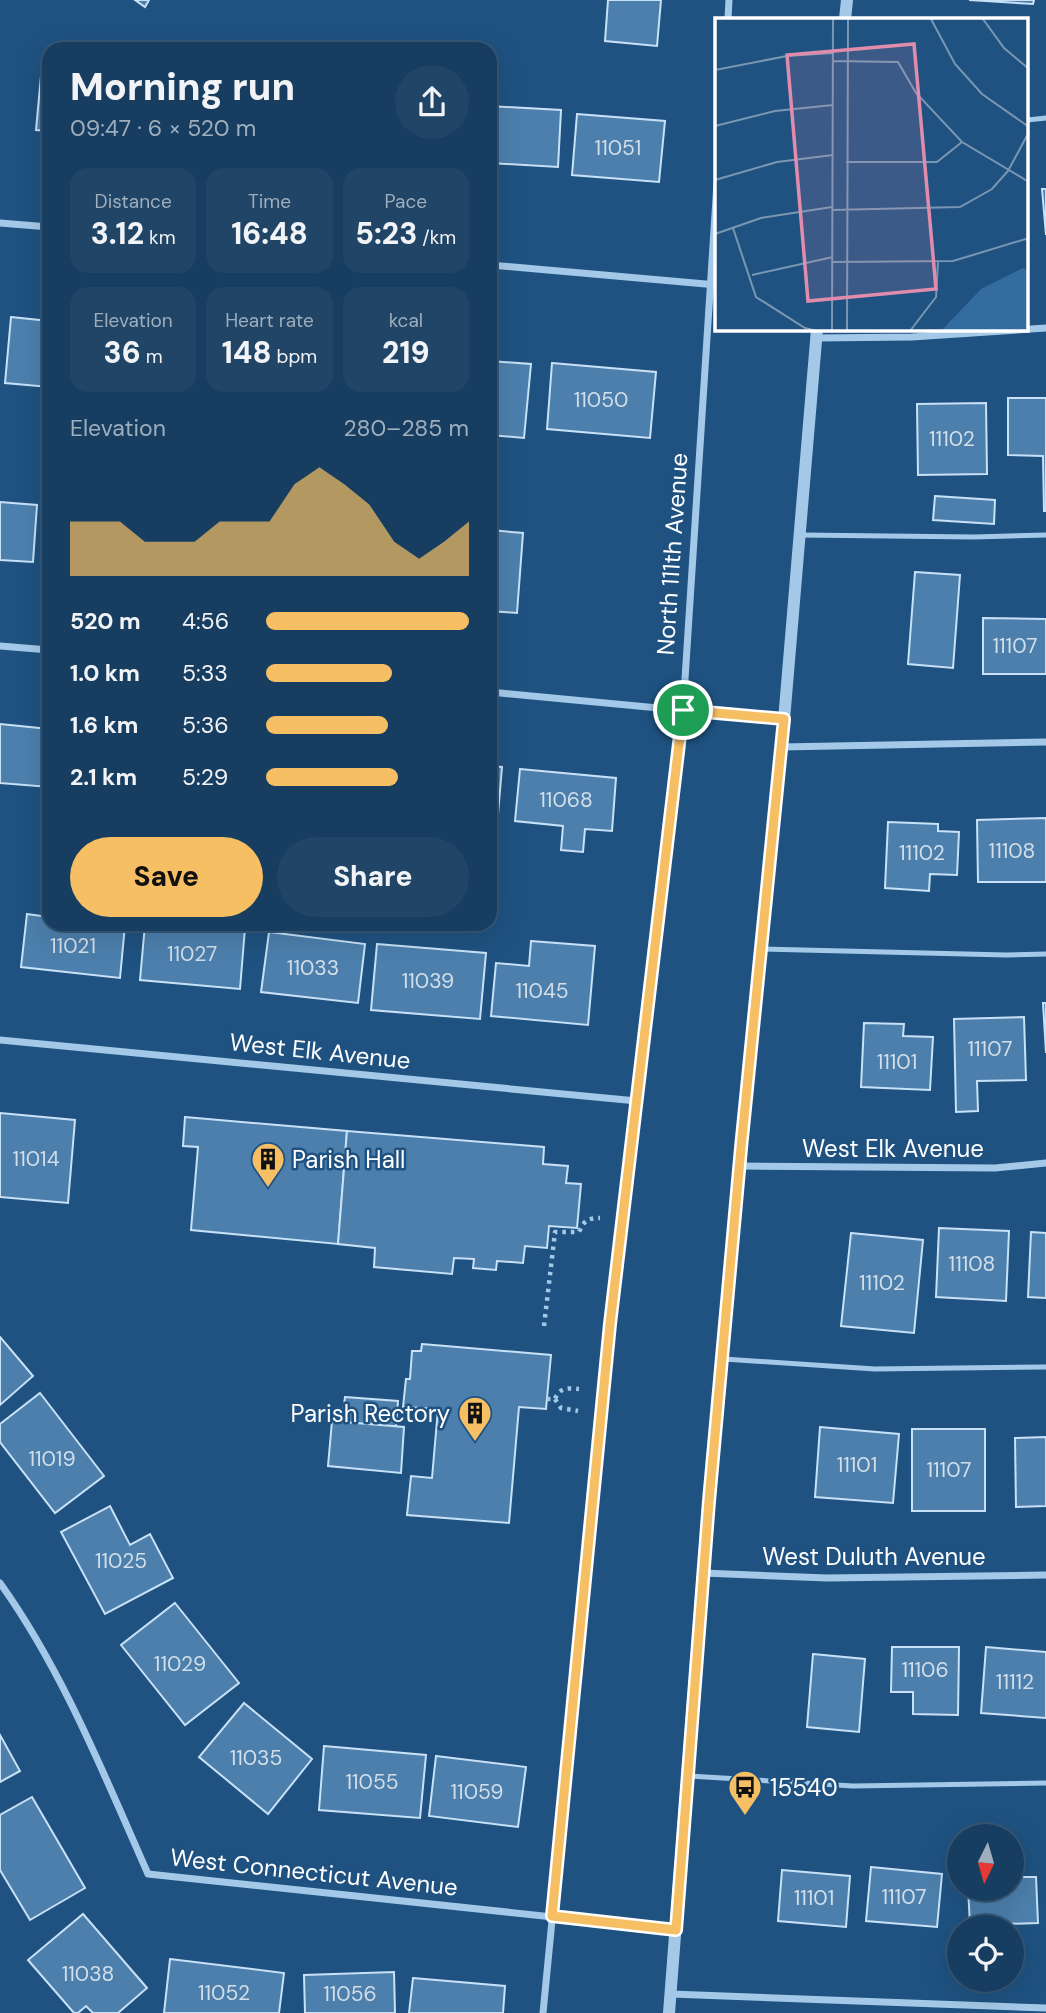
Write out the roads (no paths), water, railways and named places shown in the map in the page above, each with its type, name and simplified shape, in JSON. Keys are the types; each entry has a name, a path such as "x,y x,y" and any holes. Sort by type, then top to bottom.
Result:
{"street":[{"path":"728,18 729,0"},
{"path":"845,18 847,0"},
{"path":"0,223 42,226"},
{"name":"North 111th Avenue","path":"543,2013 610,1324 683,710 715,250"},
{"path":"497,266 714,284"},
{"path":"1028,329 1046,328"},
{"path":"669,2013 703,1573 784,719 817,333 912,337 1001,331"},
{"path":"0,646 42,649"},
{"path":"497,693 784,719"},
{"path":"781,747 946,746 1046,742"},
{"name":"West Elk Avenue","path":"0,1040 637,1101"},
{"name":"West Elk Avenue","path":"740,1166 995,1168 1046,1163"},
{"name":"West Duluth Avenue","path":"703,1573 827,1578 1046,1575"},
{"name":"West Connecticut Avenue","path":"0,1583 19,1609 86,1733 148,1874 676,1930"},
{"path":"671,1994 1046,2008"}],"lane":[{"path":"1028,120 1046,118"},
{"path":"800,535 1046,535"},
{"path":"761,949 1006,956 1046,954"},
{"path":"722,1359 875,1369 1046,1367"},
{"path":"688,1776 853,1786 1046,1783"}],"place":[{"name":"Parish Hall","path":"268,1189"},
{"name":"Parish Rectory","path":"475,1443"},
{"name":"15540","path":"745,1817"}]}
